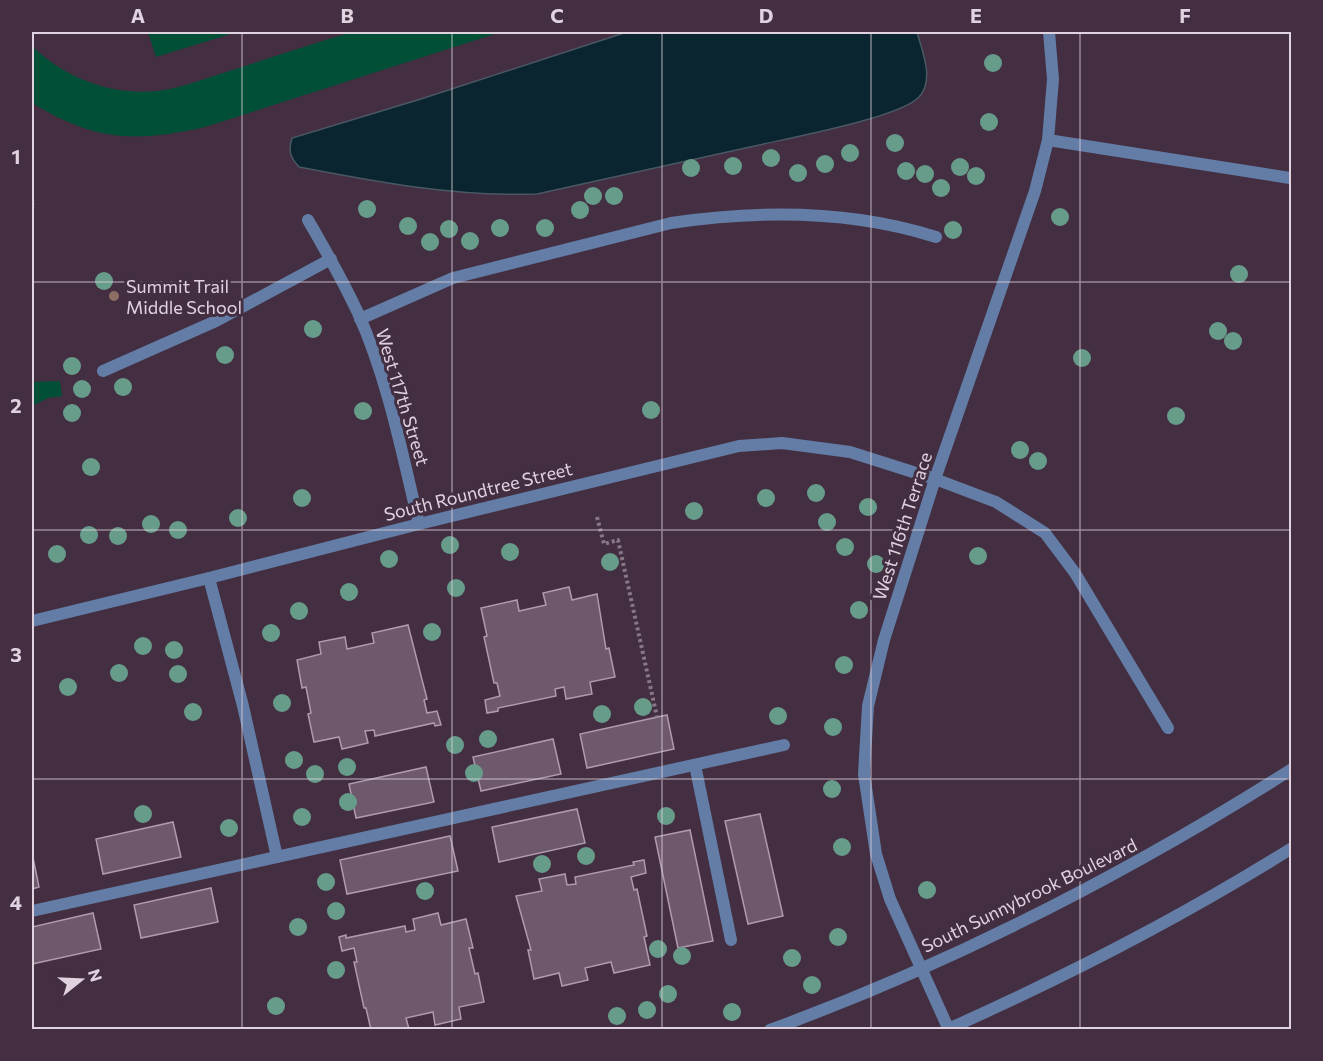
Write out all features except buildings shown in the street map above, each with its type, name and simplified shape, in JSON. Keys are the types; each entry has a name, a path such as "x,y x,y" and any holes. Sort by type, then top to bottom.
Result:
{"street":[{"name":"West 116th Terrace","path":"948,1029 890,898 876,854 864,774 868,706 879,662 935,479 1035,191 1048,140 1053,79 1049,32"},
{"path":"1048,140 1290,178"},
{"path":"360,319 453,278 671,223 699,219 774,214 822,216 911,229 936,237"},
{"name":"West 117th Street","path":"308,220 331,259 360,319 383,381 419,524"},
{"path":"104,370 216,321 331,259"},
{"name":"South Roundtree Street","path":"32,621 740,446 782,443 850,452 935,479 996,502 1045,533 1092,600 1168,728"},
{"path":"209,578 243,706 277,856"},
{"path":"32,911 784,745"},
{"path":"695,765 731,940"},
{"name":"South Sunnybrook Boulevard","path":"770,1029 856,996 920,968 1088,889 1174,842 1292,769"},
{"path":"948,1029 1028,993 1155,927 1292,848"}],"path":[{"path":"32,202 33,208"},
{"path":"597,517 604,544 618,540 657,717"}],"green space":[{"path":"148,32 237,32 156,57"},
{"path":"352,32 501,32 205,127 180,132 136,136 96,132 55,116 32,103 32,46 74,76 106,87 140,92 158,91 190,84"},
{"path":"60,381 62,396 48,398 32,406 32,382"}],"water":[{"path":"627,32 917,32 926,65 926,82 919,97 908,105 866,120 537,194 447,191 387,183 299,167 292,157 290,147 292,138"}],"place":[{"name":"Summit Trail Middle School","path":"114,296"}]}
